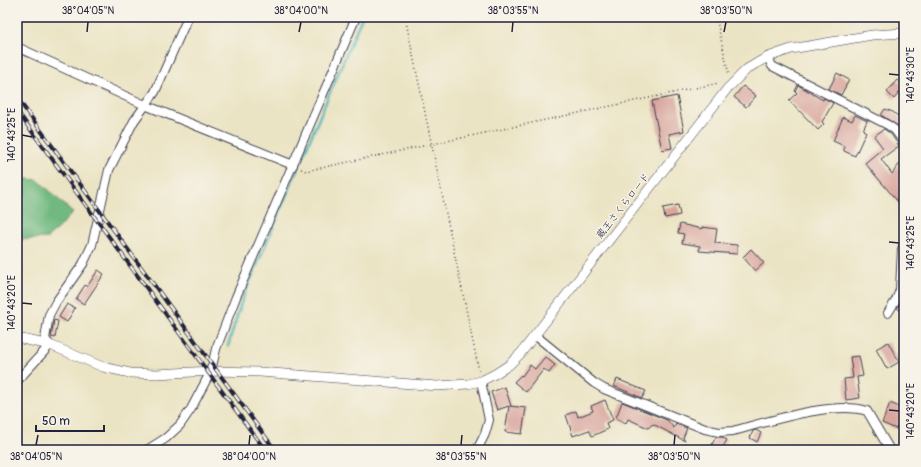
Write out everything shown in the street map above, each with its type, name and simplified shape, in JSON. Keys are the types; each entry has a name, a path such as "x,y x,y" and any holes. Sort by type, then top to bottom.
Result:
{"street":[{"path":"17,381 50,345 45,339 49,315 56,302 83,264 92,245 109,170 134,121 155,92 188,17"},
{"path":"147,450 166,438 180,425 191,409 211,371 216,349 236,297 356,17"},
{"name":"蔵王さくらロード","path":"17,338 50,345 103,367 130,373 156,374 211,371 260,372 437,386 468,384 481,381 509,365 536,336 730,85 747,69 768,58 792,49 872,35 904,33"},
{"path":"17,47 145,105 293,165"},
{"path":"768,58 772,66 888,125 895,130 904,142"},
{"path":"888,313 900,290 902,249 904,244"},
{"path":"536,336 594,384 705,429 719,432 733,431 823,409 860,409 867,411 890,450"},
{"path":"477,450 485,434 489,420 481,381"}],"path":[{"path":"405,17 481,381"},
{"path":"302,169 306,171 720,83 730,85 716,17"}],"green space":[{"path":"17,178 38,180 73,213 48,238 17,240"}],"building":[{"path":"837,73 849,80 841,95 829,89"},
{"path":"897,80 904,87 894,99 887,92"},
{"path":"798,85 823,100 824,98 833,103 822,122 824,124 818,130 789,100 797,93 795,91"},
{"path":"743,86 756,96 746,107 734,97"},
{"path":"677,96 684,131 669,134 672,148 662,150 652,101"},
{"path":"885,109 893,112 904,121 904,133 898,126 881,115"},
{"path":"855,115 867,121 863,130 866,132 855,156 844,151 844,146 833,141 843,117 852,121"},
{"path":"884,129 891,134 899,146 881,159 892,174 904,158 904,209 865,163 883,148 874,136"},
{"path":"678,205 680,215 665,218 663,208"},
{"path":"680,224 702,229 702,227 717,229 715,243 737,245 737,254 699,251 700,246 682,243 684,234 678,233"},
{"path":"751,249 764,263 755,271 743,257"},
{"path":"98,270 104,274 84,304 76,299 85,285 87,287"},
{"path":"904,295 904,313 897,308"},
{"path":"67,304 75,308 67,322 59,317"},
{"path":"54,320 58,321 55,338 51,337"},
{"path":"888,342 899,362 887,369 876,349"},
{"path":"859,356 863,376 857,377 860,398 846,400 844,379 853,378 850,357"},
{"path":"545,357 555,365 549,373 544,369 526,392 514,382 521,375 522,376 530,365 535,369"},
{"path":"617,379 646,391 642,398 614,386"},
{"path":"505,387 510,406 526,408 522,434 505,432 509,406 497,410 491,392"},
{"path":"605,400 613,420 606,423 608,429 592,436 589,430 573,436 566,415 576,411 578,417 593,411 591,406"},
{"path":"622,402 667,420 674,428 676,424 687,428 683,438 685,441 653,424 648,428 628,419 626,423 616,418"},
{"path":"890,403 904,409 896,429 882,423"},
{"path":"756,430 761,433 757,442 750,438 753,431"},
{"path":"716,437 722,437 727,440 721,450 709,450"}],"waterway":[{"path":"228,346 242,300 362,17"}],"railway":[{"path":"17,98 275,450"},
{"path":"17,111 265,450"}]}
